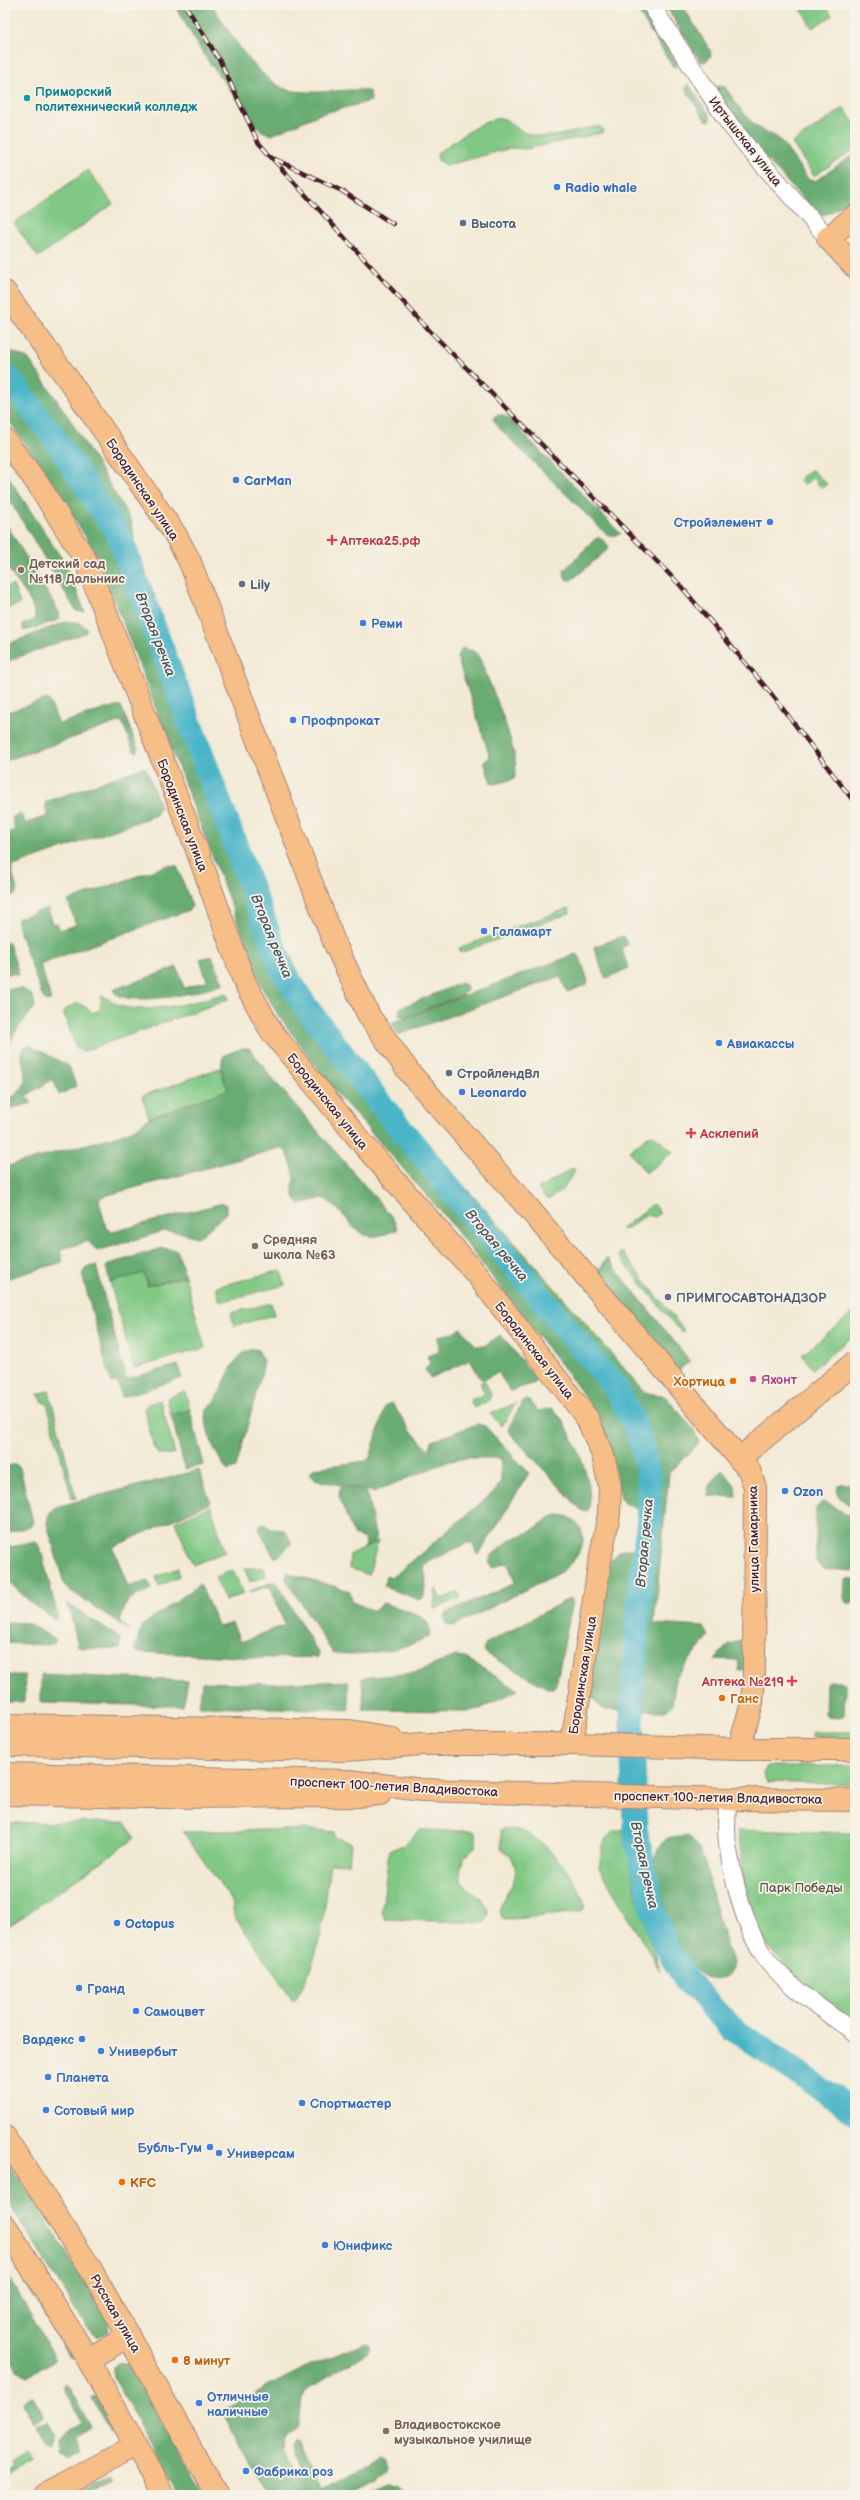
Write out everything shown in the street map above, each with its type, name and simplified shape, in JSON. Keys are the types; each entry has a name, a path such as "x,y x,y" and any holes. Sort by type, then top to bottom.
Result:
{"main road":[{"path":"828,238 855,216"},
{"name":"Иртышская улица","path":"828,238 855,267"},
{"name":"Бородинская улица","path":"5,292 170,528 190,562 334,942 369,1016 409,1072 531,1211 739,1459"},
{"name":"Бородинская улица","path":"5,440 38,484 85,560 192,836 244,981 271,1031 363,1144 478,1276 587,1418 603,1455 610,1487 609,1514 599,1566 580,1744"},
{"path":"739,1459 855,1362"},
{"name":"улица Гамарника","path":"738,1749 752,1703 754,1678 755,1502 753,1481 749,1470 739,1459"},
{"path":"5,1725 350,1731 422,1744"},
{"path":"5,1745 346,1750 422,1744 580,1744 738,1749 855,1749"},
{"name":"проспект 100-летия Владивостока","path":"5,1774 349,1781 422,1790 728,1799 855,1800"},
{"path":"5,1794 143,1797 357,1796 422,1790"},
{"name":"Русская улица","path":"5,2137 89,2266 217,2495"},
{"path":"5,2225 88,2359 163,2495"},
{"path":"88,2359 129,2336"},
{"path":"44,2495 135,2446"}],"street":[{"name":"Иртышская улица","path":"652,5 728,122 750,150 828,238"},
{"path":"728,1799 728,1847 739,1891 756,1942 768,1961 786,1979 855,2033"}],"green space":[{"path":"174,5 212,5 245,54 256,67 278,85 289,90 307,92 363,90 370,92 371,101 320,114 272,135 260,130 206,58"},
{"path":"634,5 641,5 676,61 677,67 672,66"},
{"path":"665,5 682,5 710,50 711,56 705,62 700,61"},
{"path":"799,5 826,5 832,16 812,28"},
{"path":"688,84 710,115 710,121 705,120 685,88"},
{"path":"720,85 724,86 740,109 755,125 781,141 809,180 815,181 855,154 855,196 830,213 819,216 753,145 715,88"},
{"path":"844,108 855,124 855,149 814,176 792,143"},
{"path":"501,118 505,119 524,133 536,136 554,136 599,126 604,130 602,133 526,149 511,148 452,164 446,165 438,160 437,153 468,132 484,123"},
{"path":"88,170 113,204 38,257 14,223"},
{"path":"5,349 28,358 71,421 131,520 135,544 270,908 306,992 358,1064 394,1107 569,1304 645,1393 662,1395 667,1398 694,1430 699,1443 669,1473 654,1624 704,1627 709,1636 676,1677 672,1705 666,1711 605,1710 600,1707 593,1695 591,1674 610,1561 621,1550 638,1547 642,1515 641,1511 624,1503 621,1498 610,1450 600,1420 577,1386 445,1216 338,1095 278,1015 264,991 97,555 50,480 5,415"},
{"path":"496,415 504,415 511,421 621,534 610,536 604,532 498,427 493,418"},
{"path":"812,470 827,484 822,488 812,478 805,485 799,480"},
{"path":"5,472 66,565 85,612 76,611 5,492"},
{"path":"5,522 59,612 60,617 58,620 29,630 23,630 23,624 35,620 34,612 27,596 7,566 4,546"},
{"path":"600,537 609,546 607,550 573,579 568,581 565,578 564,570 595,539"},
{"path":"13,585 20,604 5,609 5,588"},
{"path":"68,621 80,623 87,629 85,633 5,662 5,645"},
{"path":"462,648 476,652 480,659 510,738 516,769 514,779 495,784 491,783 484,762 490,757 457,657"},
{"path":"46,699 49,700 59,724 105,709 121,706 138,749 137,752 133,750 122,721 5,761 5,713"},
{"path":"141,768 146,768 160,806 156,815 11,867 17,890 15,895 7,895 5,889 5,834 15,830 12,818 14,816 21,814 26,823 48,816 45,804 46,802"},
{"path":"168,865 177,866 192,906 189,910 40,964 51,999 47,1001 43,998 18,928 17,922 19,918 48,908 53,924 57,923 59,930 76,925 68,901"},
{"path":"569,908 570,913 460,953 459,948"},
{"path":"623,936 628,944 621,949 629,968 607,978 604,976 594,947"},
{"path":"5,942 9,943 19,974 5,974"},
{"path":"576,954 580,957 588,981 586,985 567,992 561,978 558,977 398,1035 391,1023"},
{"path":"212,956 223,983 221,985 182,995 148,999 133,999 121,996 113,991 177,967 184,988 207,981 200,959"},
{"path":"461,983 466,985 467,989 463,995 404,1017 399,1015 400,1008"},
{"path":"16,988 26,990 32,996 35,1007 15,1032 8,1048 5,1049 5,989"},
{"path":"225,993 229,998 227,1000 82,1052 76,1047 63,1012 69,1007 78,1003 87,1008 91,1013 100,1010 102,995 121,1006 144,1009 173,1006 202,1000"},
{"path":"29,1045 69,1066 76,1086 59,1095 53,1079 26,1096 32,1103 9,1109 6,1106 7,1103 20,1091 24,1085 25,1075 22,1053 23,1048"},
{"path":"243,1048 249,1048 277,1084 392,1217 398,1229 383,1235 371,1236 362,1234 355,1229 334,1206 323,1198 299,1204 296,1201 294,1194 294,1174 291,1163 285,1150 280,1148 101,1197 99,1200 106,1228 112,1232 223,1203 226,1205 226,1213 203,1234 197,1237 179,1232 164,1231 97,1251 88,1241 60,1250 63,1262 5,1279 5,1167 119,1135 136,1128 149,1118 228,1090 222,1072 222,1060 224,1055"},
{"path":"220,1068 228,1090 149,1118 142,1096"},
{"path":"654,1135 673,1152 646,1173 629,1151 648,1136"},
{"path":"573,1168 575,1171 562,1190 548,1200 538,1189"},
{"path":"653,1204 660,1213 655,1217 646,1215 628,1229 621,1229"},
{"path":"163,1248 177,1250 185,1276 148,1286 144,1273 110,1282 106,1267 109,1264"},
{"path":"622,1252 684,1330 682,1332 679,1327 677,1328 618,1255"},
{"path":"607,1258 690,1361 678,1371 597,1274"},
{"path":"96,1265 126,1379 178,1365 182,1378 122,1397 117,1382 111,1383 82,1274 86,1268"},
{"path":"281,1270 285,1285 220,1302 216,1287"},
{"path":"144,1272 148,1286 185,1276 205,1348 134,1368 110,1282"},
{"path":"271,1303 274,1315 234,1326 231,1313"},
{"path":"853,1313 855,1334 813,1369 802,1355"},
{"path":"461,1328 476,1346 484,1346 501,1335 535,1377 535,1383 510,1391 498,1372 483,1380 480,1378 470,1360 430,1378 425,1370 430,1363 427,1356 439,1352 438,1336 453,1333"},
{"path":"253,1349 258,1350 263,1361 262,1372 236,1468 228,1471 215,1450 209,1435 206,1411 216,1398 236,1361 246,1351"},
{"path":"485,1381 491,1394 489,1401 474,1408 470,1400 485,1394 480,1383"},
{"path":"49,1391 76,1498 72,1499 47,1404 43,1402 38,1394"},
{"path":"185,1391 190,1410 171,1415 167,1398"},
{"path":"528,1399 538,1411 552,1408 567,1427 581,1458 586,1474 590,1502 587,1511 582,1511 508,1431 523,1401"},
{"path":"160,1400 175,1453 165,1455 158,1454 154,1448 144,1409 148,1404"},
{"path":"392,1403 410,1430 429,1450 432,1441 477,1424 485,1426 529,1473 480,1553 477,1554 472,1543 467,1543 423,1565 426,1578 424,1597 420,1600 387,1588 384,1585 386,1576 392,1578 496,1490 501,1480 501,1458 466,1458 447,1462 374,1492 316,1480 310,1473 314,1468 366,1461 370,1457 386,1405"},
{"path":"516,1403 502,1426 490,1414"},
{"path":"190,1410 204,1465 185,1469 171,1415"},
{"path":"16,1464 20,1468 33,1522 30,1527 5,1533 5,1467"},
{"path":"199,1470 210,1501 208,1504 113,1547 128,1587 148,1581 151,1589 128,1600 120,1621 129,1630 65,1587 47,1524 49,1514 55,1507"},
{"path":"722,1470 735,1485 736,1497 708,1496 709,1485"},
{"path":"840,1484 855,1484 855,1510 837,1495 838,1486"},
{"path":"343,1487 364,1490 367,1493 376,1539 374,1543 366,1547 365,1539 354,1535 339,1497 340,1488"},
{"path":"822,1502 834,1506 855,1521 855,1571 824,1569 816,1562 816,1508"},
{"path":"211,1506 225,1552 193,1565 175,1522"},
{"path":"557,1515 566,1516 572,1519 581,1530 583,1537 583,1543 577,1556 567,1567 561,1572 454,1626 446,1625 444,1616 447,1613 513,1584 515,1582 508,1564 505,1563 493,1568 489,1562 491,1556 511,1539 530,1532 549,1518"},
{"path":"263,1523 271,1529 285,1530 291,1542 290,1545 278,1557 274,1557 260,1531 259,1526"},
{"path":"378,1541 369,1575 349,1568 350,1554"},
{"path":"36,1542 40,1546 57,1613 57,1618 54,1619 32,1604 5,1578 5,1548"},
{"path":"178,1568 179,1577 159,1586 156,1577"},
{"path":"244,1568 263,1568 266,1576 250,1582"},
{"path":"233,1570 243,1594 225,1601 215,1577"},
{"path":"288,1573 350,1591 352,1602 374,1611 383,1603 406,1610 421,1617 427,1622 430,1629 429,1636 409,1645 382,1651 354,1654 332,1652 286,1579 286,1575"},
{"path":"848,1579 855,1579 855,1603 847,1603 844,1599 845,1581"},
{"path":"274,1581 277,1583 319,1654 318,1657 259,1658 138,1652 134,1649 143,1625 200,1584 219,1627 232,1623 241,1642 285,1625 270,1586 249,1592"},
{"path":"436,1589 441,1599 458,1592 460,1598 434,1609"},
{"path":"570,1598 573,1600 556,1685 553,1688 547,1688 487,1654 483,1649 487,1643"},
{"path":"68,1604 121,1639 120,1649 82,1648 78,1646"},
{"path":"5,1622 28,1623 56,1640 54,1643 48,1645 5,1643"},
{"path":"746,1639 746,1669 738,1671 739,1660 715,1659 728,1645"},
{"path":"456,1656 464,1657 518,1690 480,1709 467,1711 364,1710 362,1678 413,1673"},
{"path":"41,1674 188,1681 183,1706 41,1703"},
{"path":"5,1675 25,1675 24,1702 5,1702"},
{"path":"348,1681 349,1710 199,1706 202,1682 269,1684"},
{"path":"830,1681 841,1681 845,1684 844,1715 840,1718 827,1717 825,1714 826,1684"},
{"path":"812,1732 855,1732 855,1738 812,1737"},
{"path":"767,1766 855,1766 855,1785 767,1782 763,1774"},
{"path":"125,1822 134,1839 5,1929 5,1823"},
{"path":"305,1829 334,1832 335,1837 351,1844 349,1864 330,1863 323,1917 316,1952 311,1969 294,2001 234,1916 232,1901 183,1832"},
{"path":"515,1829 522,1831 541,1843 551,1852 561,1863 577,1886 585,1907 581,1912 504,1920 500,1912 501,1904 514,1878 515,1869 512,1859 501,1848 501,1830"},
{"path":"419,1830 473,1831 476,1833 476,1846 464,1857 460,1875 464,1884 485,1903 488,1915 484,1923 385,1919 382,1911 389,1850 403,1846"},
{"name":"Парк Победы","path":"738,1830 855,1833 855,2027 801,1983 760,1938 745,1888"},
{"path":"615,1831 623,1831 625,1833 636,1895 660,1970 599,1868 603,1845 606,1838"},
{"path":"688,1836 699,1848 706,1867 718,1918 733,1962 731,1973 715,1980 701,1975 689,1961 678,1941 669,1918 657,1876 655,1859 659,1846 662,1842 671,1837"},
{"path":"5,2157 99,2303 109,2322 108,2332 97,2337 85,2325 5,2197"},
{"path":"19,2267 75,2357 70,2358 18,2270"},
{"path":"5,2279 11,2280 56,2360 28,2376 17,2370 5,2350"},
{"path":"366,2343 370,2346 368,2352 309,2388 302,2397 299,2426 285,2437 282,2447 283,2452 286,2461 292,2468 295,2470 299,2468 293,2455 291,2445 295,2440 320,2488 384,2453 387,2454 392,2464 391,2468 343,2495 268,2495 226,2419 225,2409 306,2367"},
{"path":"121,2362 127,2362 131,2367 202,2495 177,2495 113,2377 113,2367"},
{"path":"65,2384 69,2388 90,2426 75,2436 79,2451 67,2456 58,2449 58,2438 81,2421 63,2387"},
{"path":"96,2396 115,2431 110,2432 93,2401 92,2398"},
{"path":"33,2397 43,2414 42,2417 33,2423 23,2403 28,2398"},
{"path":"48,2421 55,2433 50,2444 44,2441 36,2427 37,2424"},
{"path":"27,2452 32,2459 5,2476 5,2471 13,2466 11,2462"},
{"path":"110,2476 113,2480 85,2495 75,2495"},
{"path":"389,2482 399,2485 406,2495 359,2495"}],"waterway":[{"name":"Вторая речка","path":"5,374 52,435 119,535 281,967 306,1007 386,1111 617,1390 638,1431 649,1476 649,1519 641,1580 633,1679 632,1726 635,1828 652,1906 665,1944 687,1981 733,2029 855,2112"}],"railway":[{"path":"185,5 220,61 258,142 429,330 680,585 773,696 855,803"},
{"path":"275,159 342,191 393,224"}],"place":[{"name":"Приморский политехнический колледж","path":"27,98"},
{"name":"Radio whale","path":"557,187"},
{"name":"Высота","path":"463,223"},
{"name":"CarMan","path":"236,480"},
{"name":"Стройэлемент","path":"770,522"},
{"name":"Аптека25.рф","path":"332,540"},
{"name":"Детский сад №118 Дальниис","path":"21,570"},
{"name":"Lily","path":"242,584"},
{"name":"Реми","path":"363,623"},
{"name":"Профпрокат","path":"293,720"},
{"name":"Галамарт","path":"484,931"},
{"name":"Авиакассы","path":"719,1043"},
{"name":"СтройлендВл","path":"449,1073"},
{"name":"Leonardo","path":"462,1092"},
{"name":"Асклепий","path":"691,1133"},
{"name":"Средняя школа №63","path":"255,1246"},
{"name":"ПРИМГОСАВТОНАДЗОР","path":"668,1297"},
{"name":"Яхонт","path":"753,1379"},
{"name":"Хортица","path":"733,1381"},
{"name":"Ozon","path":"785,1491"},
{"name":"Аптека №219","path":"792,1681"},
{"name":"Ганс","path":"722,1698"},
{"name":"Octopus","path":"117,1923"},
{"name":"Гранд","path":"79,1988"},
{"name":"Самоцвет","path":"136,2011"},
{"name":"Вардекс","path":"82,2039"},
{"name":"Универбыт","path":"101,2051"},
{"name":"Планета","path":"48,2077"},
{"name":"Спортмастер","path":"302,2103"},
{"name":"Сотовый мир","path":"46,2110"},
{"name":"Бубль-Гум","path":"210,2147"},
{"name":"Универсам","path":"219,2153"},
{"name":"KFC","path":"122,2182"},
{"name":"Юнификс","path":"325,2245"},
{"name":"8 минут","path":"175,2360"},
{"name":"Отличные наличные","path":"199,2403"},
{"name":"Владивостокское музыкальное училище","path":"386,2431"},
{"name":"Фабрика роз","path":"246,2471"}]}
